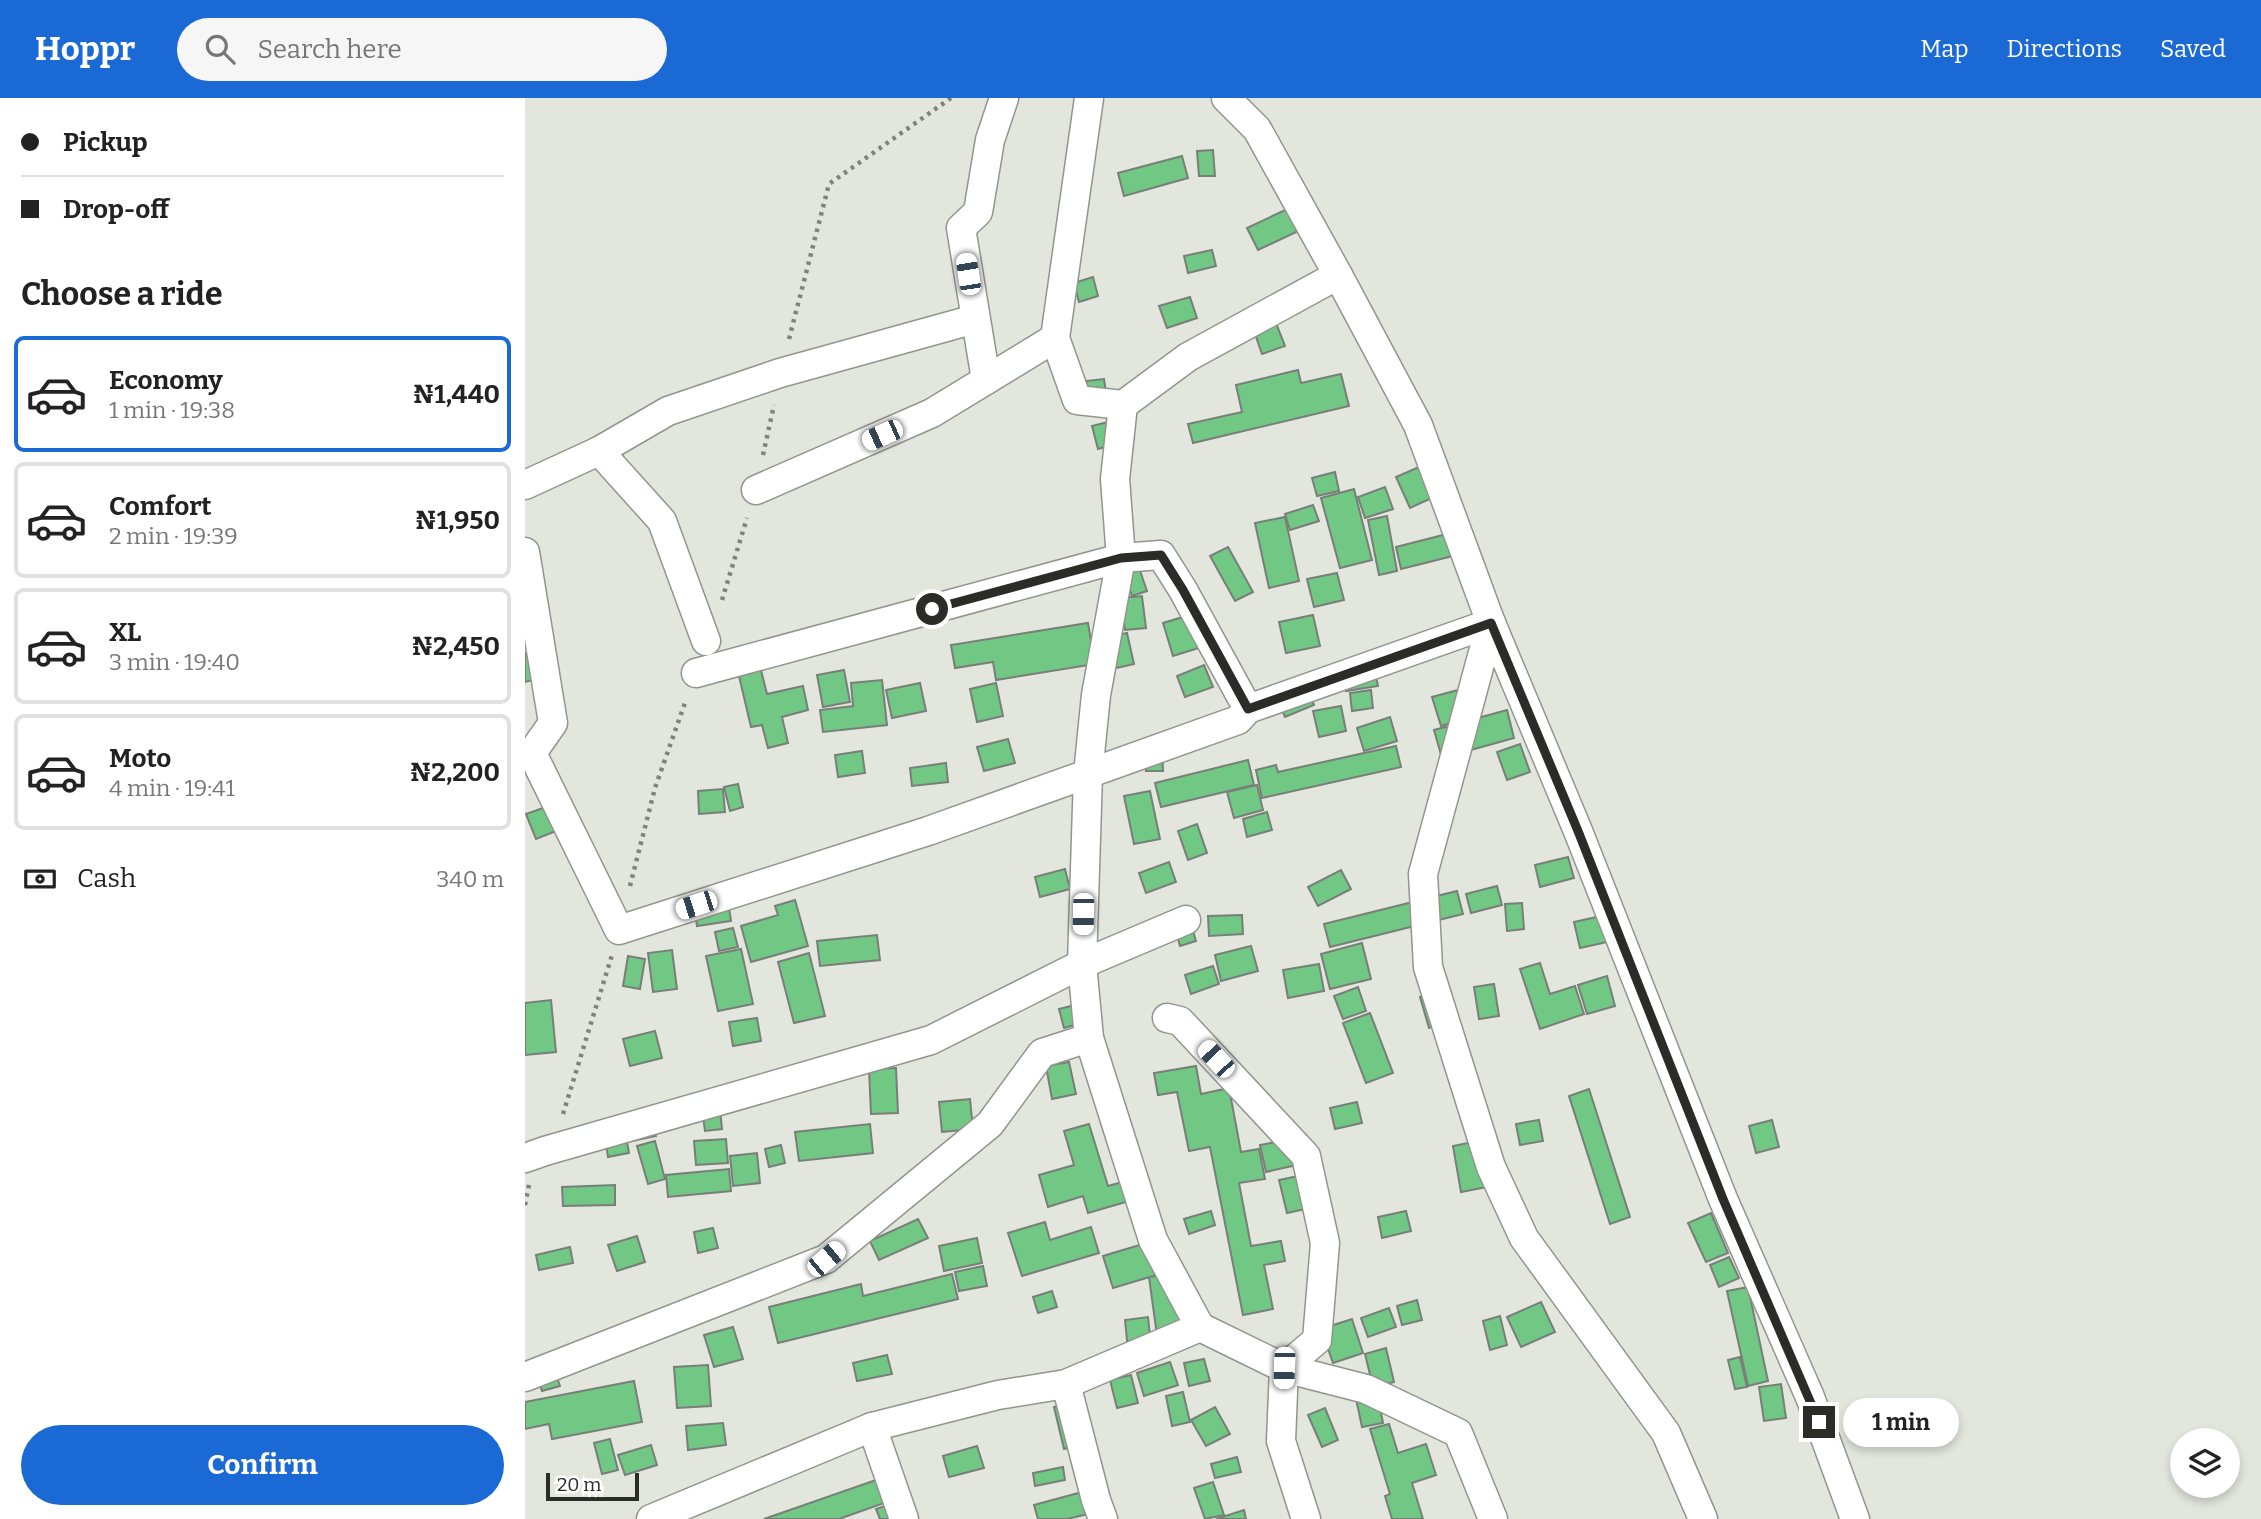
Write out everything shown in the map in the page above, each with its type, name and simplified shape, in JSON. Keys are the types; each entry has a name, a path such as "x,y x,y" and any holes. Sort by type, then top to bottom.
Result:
{"street":[{"path":"986,380 961,229 978,212 990,140 1005,98"},
{"path":"1089,98 1055,338 1077,400 1123,405 1188,357 1338,275"},
{"path":"1226,98 1257,130 1418,425 1491,623 1583,844 1723,1199 1810,1398 1855,1519"},
{"path":"525,485 599,451 668,411 780,373 975,319"},
{"path":"756,489 932,413 1055,338"},
{"path":"1123,405 1115,479 1121,558 1096,695 1088,774 1082,964 1089,1038 1153,1240 1200,1327 1284,1368 1366,1389 1458,1433 1493,1519"},
{"path":"599,451 662,521 706,641"},
{"path":"525,552 553,723 529,754 619,930 928,831 1238,720 1248,709 1491,623"},
{"path":"696,673 1121,558 1161,555 1248,709"},
{"path":"1491,623 1423,874 1428,967 1491,1167 1524,1238 1666,1433 1703,1519"},
{"path":"525,1158 931,1040 1082,964 1186,920"},
{"path":"1167,1018 1180,1021 1306,1156 1325,1243 1317,1340 1284,1368 1282,1441 1305,1519"},
{"path":"525,1377 826,1259 990,1124 1042,1053 1089,1038"},
{"path":"651,1519 872,1427 998,1395 1066,1384 1200,1327"},
{"path":"1066,1384 1103,1519"},
{"path":"872,1427 904,1519"}],"building":[{"path":"1213,150 1215,176 1199,176 1197,151"},
{"path":"1182,156 1188,178 1124,196 1118,173"},
{"path":"1298,204 1309,226 1258,250 1247,228"},
{"path":"1212,250 1216,266 1188,273 1184,256"},
{"path":"1093,277 1098,296 1079,302 1074,283"},
{"path":"1190,297 1197,318 1167,328 1159,306"},
{"path":"1276,323 1285,346 1262,354 1254,331"},
{"path":"1298,370 1301,383 1341,374 1349,406 1193,443 1188,424 1242,412 1236,385"},
{"path":"1104,379 1107,400 1078,382"},
{"path":"1128,417 1134,439 1098,449 1092,426"},
{"path":"1421,466 1434,497 1410,508 1396,477"},
{"path":"1335,472 1339,491 1317,496 1312,478"},
{"path":"1385,487 1393,509 1365,518 1358,497"},
{"path":"1354,489 1372,560 1340,568 1321,498"},
{"path":"1313,505 1319,521 1290,530 1285,514"},
{"path":"1387,516 1397,571 1379,575 1368,520"},
{"path":"1285,517 1299,581 1269,588 1255,523"},
{"path":"1447,534 1453,556 1401,569 1396,547"},
{"path":"1228,547 1253,592 1235,601 1210,556"},
{"path":"1137,562 1147,591 1132,596 1122,566"},
{"path":"1337,573 1344,600 1314,607 1307,579"},
{"path":"1142,596 1146,628 1125,630 1121,598"},
{"path":"1196,613 1205,646 1173,656 1163,623"},
{"path":"1313,615 1320,646 1286,653 1279,622"},
{"path":"1088,623 1095,664 996,680 993,662 955,668 951,645"},
{"path":"1127,633 1134,664 1103,671 1096,640"},
{"path":"533,651 540,678 525,682 525,653"},
{"path":"757,654 767,694 803,686 808,710 782,717 788,743 768,748 762,725 751,727 735,659"},
{"path":"1204,665 1213,687 1185,697 1177,676"},
{"path":"1374,667 1378,686 1346,691 1342,673"},
{"path":"844,670 850,702 823,707 817,675"},
{"path":"882,680 887,725 823,732 820,710 853,706 851,683"},
{"path":"920,683 926,711 892,718 886,690"},
{"path":"996,683 1003,716 977,722 970,689"},
{"path":"1307,688 1314,705 1285,717 1278,699"},
{"path":"1371,690 1373,708 1352,711 1350,693"},
{"path":"1458,690 1467,718 1441,726 1432,697"},
{"path":"1341,706 1346,731 1319,737 1313,711"},
{"path":"1507,710 1514,738 1442,758 1434,730"},
{"path":"1390,717 1397,741 1364,751 1357,728"},
{"path":"1008,739 1015,763 984,771 977,747"},
{"path":"1520,744 1530,772 1507,780 1497,752"},
{"path":"1146,745 1162,745 1163,771 1146,771"},
{"path":"1396,746 1401,767 1262,798 1256,770 1276,765 1278,772"},
{"path":"862,751 865,773 838,777 835,755"},
{"path":"1248,760 1254,785 1161,807 1155,783"},
{"path":"946,763 948,782 912,786 910,768"},
{"path":"738,784 743,807 730,811 724,787"},
{"path":"1257,785 1263,810 1234,818 1227,792"},
{"path":"723,789 725,812 699,814 698,791"},
{"path":"1150,791 1160,839 1134,844 1124,796"},
{"path":"560,802 569,826 536,839 526,814"},
{"path":"1267,812 1272,830 1247,837 1243,819"},
{"path":"1197,824 1207,853 1188,860 1178,831"},
{"path":"1568,857 1574,878 1540,887 1535,865"},
{"path":"1169,862 1176,882 1146,893 1139,873"},
{"path":"1065,869 1070,889 1040,897 1035,877"},
{"path":"1341,870 1351,889 1318,906 1308,887"},
{"path":"1497,886 1502,905 1471,913 1466,894"},
{"path":"1457,891 1463,914 1330,947 1324,924"},
{"path":"727,894 731,921 697,926 693,900"},
{"path":"795,900 808,946 751,962 741,926 778,915 775,906"},
{"path":"1522,903 1524,929 1507,931 1505,904"},
{"path":"1242,915 1243,934 1209,936 1208,916"},
{"path":"1601,916 1607,942 1580,948 1574,922"},
{"path":"1190,921 1196,941 1180,946 1174,925"},
{"path":"733,928 738,947 719,951 715,932"},
{"path":"877,935 880,960 820,966 817,941"},
{"path":"1362,943 1371,979 1330,989 1321,954"},
{"path":"1251,946 1258,971 1221,981 1215,955"},
{"path":"741,949 753,1004 718,1011 706,956"},
{"path":"672,950 677,989 653,992 648,953"},
{"path":"809,953 825,1016 794,1023 778,962"},
{"path":"628,956 645,959 640,989 623,986"},
{"path":"1540,963 1550,994 1575,986 1584,1014 1540,1029 1520,969"},
{"path":"1319,964 1324,991 1288,998 1283,970"},
{"path":"1213,966 1219,984 1191,994 1185,975"},
{"path":"1607,976 1615,1006 1587,1014 1578,985"},
{"path":"1494,984 1499,1016 1479,1019 1474,987"},
{"path":"1358,987 1366,1011 1343,1019 1334,996"},
{"path":"1436,993 1445,1022 1429,1028 1420,997"},
{"path":"551,1000 556,1052 525,1055 525,1003"},
{"path":"1087,1002 1092,1020 1064,1028 1059,1009"},
{"path":"1370,1013 1393,1073 1366,1083 1343,1023"},
{"path":"757,1018 761,1041 733,1046 729,1022"},
{"path":"655,1031 662,1058 630,1066 623,1039"},
{"path":"1069,1062 1076,1094 1052,1099 1046,1066"},
{"path":"1196,1066 1201,1094 1229,1088 1241,1152 1259,1149 1265,1179 1239,1183 1251,1246 1281,1241 1285,1261 1264,1265 1273,1309 1243,1315 1210,1147 1189,1151 1177,1092 1158,1095 1154,1073"},
{"path":"896,1068 898,1113 871,1114 869,1069"},
{"path":"1589,1089 1630,1217 1610,1224 1569,1096"},
{"path":"970,1099 973,1129 942,1132 939,1102"},
{"path":"719,1100 722,1129 705,1131 701,1102"},
{"path":"1357,1102 1362,1123 1335,1129 1330,1108"},
{"path":"653,1118 656,1136 627,1142 629,1153 608,1157 603,1127"},
{"path":"1539,1120 1543,1141 1520,1145 1516,1124"},
{"path":"1772,1120 1779,1147 1756,1153 1749,1126"},
{"path":"870,1124 873,1153 799,1161 795,1132"},
{"path":"1089,1124 1108,1186 1130,1180 1136,1199 1088,1213 1083,1196 1048,1207 1039,1175 1074,1165 1064,1131"},
{"path":"726,1139 728,1163 696,1165 694,1141"},
{"path":"1292,1139 1297,1165 1266,1172 1260,1145"},
{"path":"1483,1140 1492,1186 1461,1192 1453,1146"},
{"path":"655,1141 665,1179 648,1184 637,1146"},
{"path":"781,1145 785,1163 769,1167 765,1149"},
{"path":"757,1153 760,1183 733,1186 730,1156"},
{"path":"729,1169 731,1191 668,1197 666,1175"},
{"path":"1303,1175 1310,1208 1287,1213 1279,1180"},
{"path":"615,1185 615,1205 563,1206 562,1187"},
{"path":"1211,1211 1215,1225 1189,1234 1184,1219"},
{"path":"1406,1211 1411,1231 1382,1238 1378,1217"},
{"path":"1711,1213 1728,1253 1706,1262 1688,1223"},
{"path":"918,1219 928,1238 879,1260 870,1241"},
{"path":"1045,1222 1050,1240 1091,1227 1099,1253 1022,1276 1008,1233"},
{"path":"713,1228 718,1248 698,1253 694,1232"},
{"path":"637,1236 645,1262 617,1271 608,1245"},
{"path":"977,1238 982,1263 944,1271 939,1246"},
{"path":"1163,1238 1173,1270 1113,1288 1103,1256"},
{"path":"570,1247 573,1263 539,1270 536,1255"},
{"path":"1729,1257 1739,1278 1719,1287 1710,1265"},
{"path":"983,1266 987,1286 959,1291 955,1272"},
{"path":"1180,1273 1189,1339 1158,1343 1149,1277"},
{"path":"952,1274 958,1299 778,1343 769,1307 861,1284 863,1296"},
{"path":"1748,1287 1768,1381 1748,1386 1727,1291"},
{"path":"1052,1291 1057,1307 1038,1313 1033,1297"},
{"path":"1417,1300 1422,1320 1402,1325 1397,1306"},
{"path":"1541,1302 1555,1332 1521,1347 1507,1317"},
{"path":"1389,1308 1396,1327 1368,1337 1361,1318"},
{"path":"1500,1316 1507,1345 1490,1350 1483,1321"},
{"path":"1148,1317 1151,1346 1128,1350 1125,1320"},
{"path":"1352,1319 1363,1353 1333,1363 1321,1329"},
{"path":"733,1327 743,1359 714,1367 704,1335"},
{"path":"1386,1348 1394,1382 1373,1387 1365,1354"},
{"path":"887,1355 892,1374 857,1381 853,1363"},
{"path":"1740,1357 1747,1387 1735,1389 1728,1360"},
{"path":"1204,1359 1210,1381 1189,1386 1184,1363"},
{"path":"551,1361 560,1386 542,1391 534,1366"},
{"path":"1170,1362 1178,1385 1144,1396 1137,1373"},
{"path":"708,1365 711,1406 677,1408 674,1367"},
{"path":"1131,1375 1138,1403 1117,1408 1110,1380"},
{"path":"634,1381 642,1422 552,1439 549,1424 525,1429 525,1402"},
{"path":"1781,1384 1786,1418 1764,1421 1759,1387"},
{"path":"1376,1389 1383,1423 1362,1427 1355,1394"},
{"path":"1183,1392 1190,1422 1172,1426 1166,1396"},
{"path":"1074,1403 1084,1444 1064,1449 1054,1407"},
{"path":"1215,1407 1230,1434 1206,1446 1191,1420"},
{"path":"1325,1408 1338,1440 1322,1447 1308,1415"},
{"path":"723,1423 726,1445 688,1450 686,1426"},
{"path":"1389,1424 1398,1453 1426,1444 1436,1475 1412,1483 1423,1519 1392,1519 1385,1496 1390,1494 1370,1429"},
{"path":"610,1439 618,1470 602,1474 594,1443"},
{"path":"651,1445 657,1465 625,1475 618,1455"},
{"path":"977,1446 984,1468 949,1477 943,1456"},
{"path":"1237,1457 1241,1472 1215,1478 1211,1464"},
{"path":"1063,1467 1065,1480 1035,1486 1033,1473"},
{"path":"896,1473 904,1496 839,1519 764,1519"},
{"path":"1213,1482 1224,1515 1205,1519 1194,1488"},
{"path":"1082,1492 1088,1514 1067,1519 1038,1519 1034,1505"},
{"path":"905,1499 913,1519 880,1519 876,1509"},
{"path":"1244,1510 1246,1519 1216,1519"}],"route":[{"path":"932,609 1121,558 1161,555 1248,709 1491,623 1578,831 1723,1199 1819,1422"}]}
